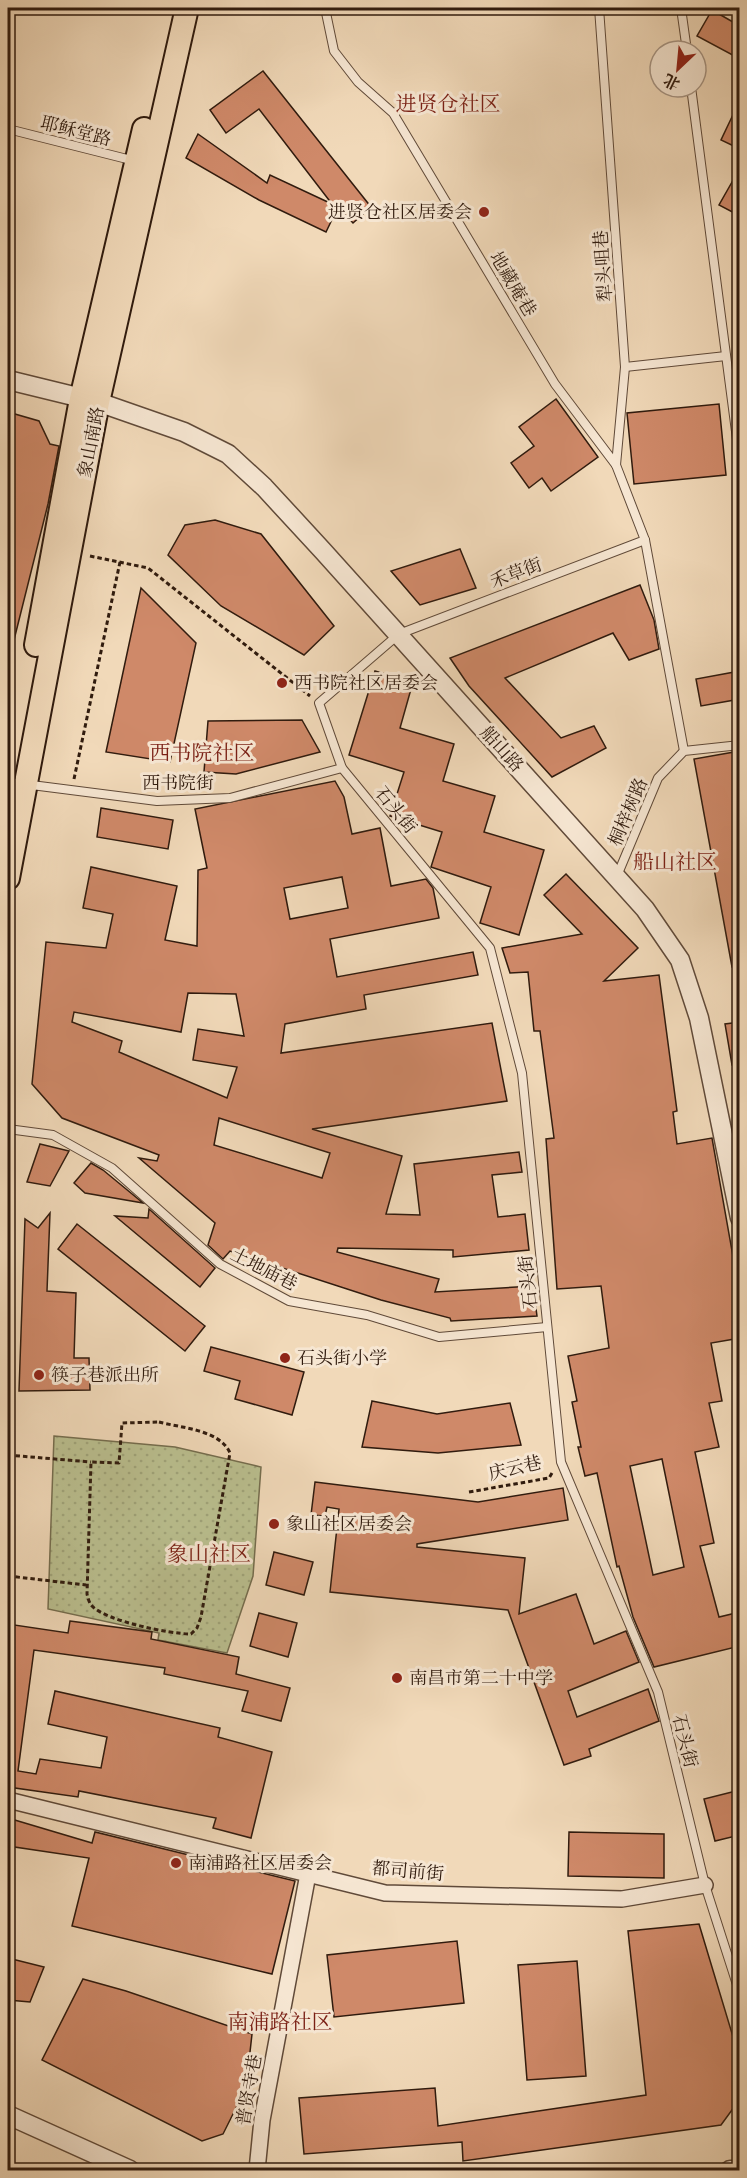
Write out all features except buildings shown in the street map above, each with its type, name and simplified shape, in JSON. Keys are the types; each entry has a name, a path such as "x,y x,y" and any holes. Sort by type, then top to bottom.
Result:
{"main road":[{"name":"象山南路","path":"8,878 13,786 136,161 172,8"},
{"name":"象山南路","path":"13,786 70,552 90,401 187,8"}],"street":[{"name":"船山路","path":"8,380 90,401 184,432 228,454 264,487 399,634 645,909 680,960 699,1018 740,1218"},
{"name":"都司前街","path":"8,1800 385,1893 622,1899 705,1885"},
{"name":"普贤寺巷","path":"257,2170 262,2120 308,1874"},
{"path":"8,2115 130,2170"},
{"path":"730,2170 740,2170"}],"lane":[{"name":"地藏庵巷","path":"325,8 334,51 358,82 393,113 555,384 616,465"},
{"name":"犁头咀巷","path":"599,8 625,367 616,465"},
{"path":"681,8 685,39"},
{"path":"693,99 740,462"},
{"name":"耶稣堂路","path":"8,129 136,161"},
{"path":"625,367 726,356"},
{"path":"616,465 645,540 684,751 740,745"},
{"name":"禾草街","path":"399,634 645,540"},
{"path":"319,702 399,634"},
{"name":"石头街","path":"319,702 342,768 490,948 522,1073 561,1462 658,1692 705,1885 740,1994"},
{"name":"桐梓树路","path":"616,877 658,778 684,751"},
{"name":"西书院街","path":"13,786 72,789 157,801 230,798 342,768"},
{"name":"土地庙巷","path":"8,1129 53,1135 112,1167 220,1264 289,1301 367,1315 439,1337 547,1327"}],"path":[{"path":"70,552 148,568 319,702"},
{"path":"72,789 120,562"},
{"path":"8,1455 119,1463 122,1423 159,1422 214,1436 225,1442 230,1453 197,1628 191,1634 177,1634 142,1627 99,1612 91,1605 87,1585 91,1462"},
{"name":"庆云巷","path":"469,1492 549,1478 561,1462"},
{"path":"8,1576 87,1585"}],"green space":[{"path":"54,1436 175,1447 261,1467 253,1576 227,1653 158,1640 159,1633 48,1609"}],"place":[{"name":"进贤仓社区居委会","path":"484,212"},
{"name":"西书院社区居委会","path":"282,683"},
{"name":"石头街小学","path":"285,1358"},
{"name":"筷子巷派出所","path":"39,1375"},
{"name":"象山社区居委会","path":"274,1524"},
{"name":"南昌市第二十中学","path":"397,1678"},
{"name":"南浦路社区居委会","path":"176,1863"}],"district":[{"name":"进贤仓社区","path":"448,104"},
{"name":"西书院社区","path":"202,753"},
{"name":"船山社区","path":"675,862"},
{"name":"象山社区","path":"209,1554"},
{"name":"南浦路社区","path":"280,2022"}]}
